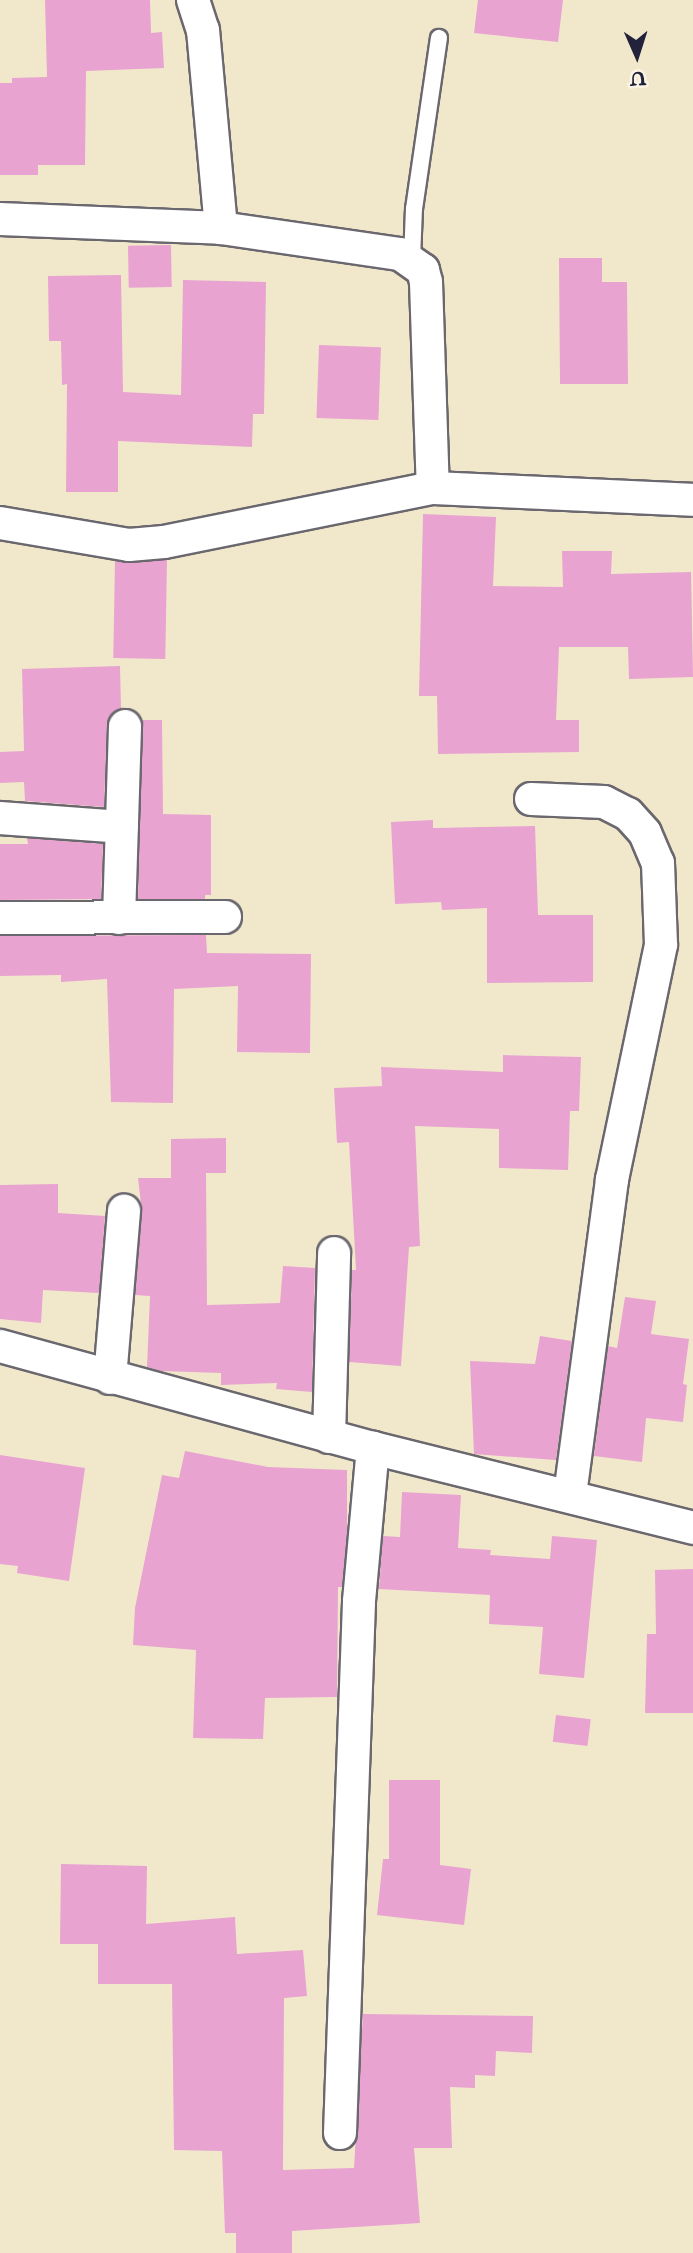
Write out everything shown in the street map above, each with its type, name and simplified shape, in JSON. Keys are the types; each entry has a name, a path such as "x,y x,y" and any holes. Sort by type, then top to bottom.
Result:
{"street":[{"path":"192,0 204,30 221,228"},
{"path":"0,219 221,228 387,252 412,260 423,270 426,282 433,488"},
{"path":"0,523 129,545 164,542 433,488 693,500"},
{"path":"119,918 125,726"},
{"path":"531,799 604,802 628,814 645,833 658,863 661,945 612,1180 570,1495"},
{"path":"0,818 122,827"},
{"path":"0,918 225,917"},
{"path":"110,1378 124,1211"},
{"path":"329,1437 334,1253"},
{"path":"0,1346 329,1437 570,1495 693,1528"},
{"path":"340,2133 359,1601 373,1448"}],"lane":[{"path":"412,260 414,209 439,38"}],"building":[{"path":"45,0 150,0 151,33 162,32 164,68 86,71 85,165 38,165 38,175 0,175 0,83 12,83 12,78 47,77"},
{"path":"478,0 563,0 558,42 474,33"},
{"path":"171,245 172,287 129,288 128,246"},
{"path":"559,258 602,258 602,282 627,282 628,384 560,384"},
{"path":"121,275 123,392 181,395 183,280 266,282 264,414 253,414 252,447 118,441 118,492 66,492 67,384 62,385 61,341 49,341 48,276"},
{"path":"319,345 381,347 378,420 316,418"},
{"path":"423,514 496,517 493,586 563,587 562,551 612,551 611,574 691,572 693,677 629,679 628,647 559,647 556,720 579,720 579,752 438,754 437,696 419,696"},
{"path":"115,559 167,560 165,659 113,658"},
{"path":"120,666 121,709 110,716 107,725 104,807 25,801 24,782 0,783 0,752 24,751 22,669"},
{"path":"142,720 162,720 163,814 211,815 211,895 205,895 205,899 138,899"},
{"path":"433,820 433,828 535,826 538,915 593,915 593,982 487,983 487,908 442,910 441,902 395,904 391,822"},
{"path":"27,838 103,844 101,899 0,900 0,844 28,844"},
{"path":"206,935 207,953 311,954 310,1053 237,1052 238,986 174,989 173,1103 111,1102 107,979 61,982 61,975 0,976 0,936"},
{"path":"503,1055 581,1057 579,1111 570,1111 568,1170 499,1168 499,1129 415,1126 420,1246 409,1247 401,1366 349,1362 352,1270 356,1270 349,1142 337,1143 334,1088 382,1086 381,1067 503,1072"},
{"path":"226,1138 226,1173 206,1173 207,1305 280,1303 283,1266 315,1268 312,1392 276,1389 277,1383 221,1385 221,1373 161,1371 147,1367 150,1296 135,1295 142,1213 138,1178 171,1178 171,1139"},
{"path":"58,1184 58,1213 105,1216 99,1293 43,1290 41,1323 0,1319 0,1185"},
{"path":"625,1297 656,1301 651,1334 689,1339 683,1384 687,1385 683,1422 646,1418 642,1462 594,1456 608,1346 617,1348"},
{"path":"540,1336 572,1341 556,1460 474,1454 470,1361 535,1364"},
{"path":"185,1451 268,1467 347,1470 347,1534 342,1587 338,1587 337,1697 265,1698 263,1739 193,1738 196,1650 133,1645 135,1608 162,1475 179,1478"},
{"path":"0,1455 85,1468 69,1581 17,1573 18,1566 0,1564"},
{"path":"402,1492 461,1495 458,1548 491,1550 490,1555 550,1559 552,1536 597,1540 584,1678 539,1674 543,1627 489,1624 490,1595 379,1589 383,1536 400,1537"},
{"path":"693,1569 693,1713 645,1713 647,1634 656,1634 655,1570"},
{"path":"556,1715 591,1719 587,1746 553,1742"},
{"path":"389,1780 440,1780 440,1865 471,1869 464,1925 377,1915 383,1859 389,1859"},
{"path":"61,1864 147,1866 146,1924 235,1917 237,1954 303,1950 307,1996 284,1998 283,2170 354,2168 363,2014 533,2016 532,2053 496,2051 495,2076 475,2075 475,2088 450,2087 452,2148 414,2148 420,2223 292,2231 292,2253 236,2253 236,2233 225,2233 222,2151 174,2150 172,1984 98,1984 98,1944 60,1944"}]}
